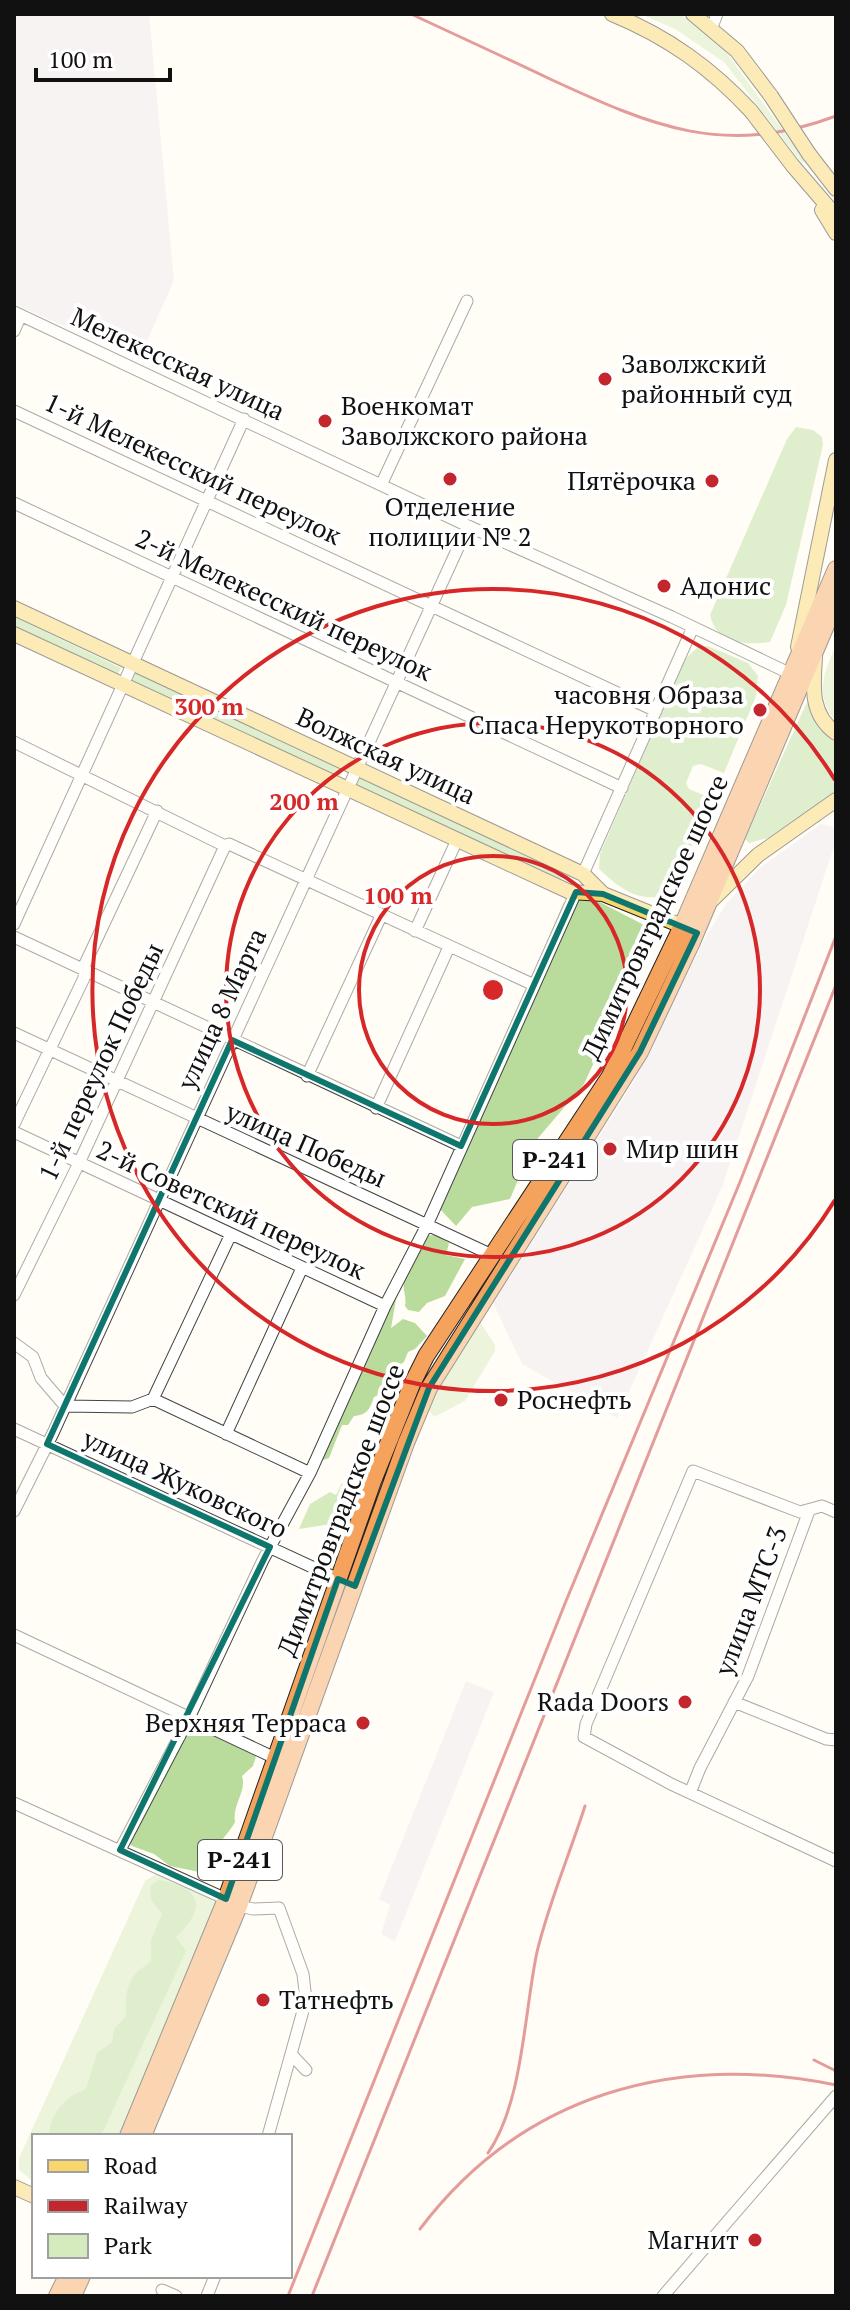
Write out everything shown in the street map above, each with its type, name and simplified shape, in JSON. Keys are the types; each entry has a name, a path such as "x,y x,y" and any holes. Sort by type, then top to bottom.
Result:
{"highway":[{"name":"Р-241","path":"796,672 836,569"},
{"name":"Р-241","path":"796,672 815,650 836,602"},
{"name":"Димитровградское шоссе","path":"129,2134 239,1905 275,1758 392,1431 418,1371 610,1076 689,930 709,903 796,672"},
{"name":"Димитровградское шоссе","path":"144,2134 239,1905 406,1443 429,1388 640,1052 796,672"},
{"path":"338,1579 355,1586"},
{"path":"57,2296 66,2278"}],"main road":[{"path":"612,14 689,53 716,75 751,111 836,216"},
{"path":"693,14 715,21 836,189"},
{"path":"809,154 836,173"},
{"path":"809,184 836,233"},
{"path":"796,672 836,460"},
{"name":"Волжская улица","path":"14,608 583,874 603,894"},
{"name":"Волжская улица","path":"14,634 570,892 603,894 689,930"},
{"path":"815,650 815,704 825,724 836,733"},
{"path":"709,903 758,855 836,800"}],"street":[{"path":"381,485 467,301"},
{"path":"14,331 18,313"},
{"name":"Мелекесская улица","path":"18,313 468,526 796,672"},
{"name":"1-й Мелекесский переулок","path":"14,411 656,711"},
{"path":"14,924 244,419"},
{"name":"2-й Мелекесский переулок","path":"14,503 622,788"},
{"name":"улица 8 Марта","path":"14,1511 468,526"},
{"path":"583,874 693,627"},
{"path":"14,742 225,846 229,844 534,985"},
{"path":"14,1124 84,978 84,971 157,811"},
{"path":"415,931 457,840"},
{"name":"1-й переулок Победы","path":"14,1295 79,1163 225,846"},
{"path":"120,1850 189,1718 270,1547 310,1473 385,1306 427,1225 576,892"},
{"path":"307,1076 381,916"},
{"path":"14,937 461,1146"},
{"path":"376,1108 449,947"},
{"name":"улица Победы","path":"14,1033 494,1256"},
{"name":"2-й Советский переулок","path":"14,1132 385,1306"},
{"path":"14,1343 33,1357 41,1378 65,1406 132,1407 153,1399 231,1234"},
{"path":"226,1434 302,1268"},
{"path":"153,1399 310,1473"},
{"name":"улица Жуковского","path":"14,1429 338,1579"},
{"path":"836,1512 822,1506 800,1512 693,1471 586,1724 584,1737 690,1793 836,1861"},
{"name":"улица МТС-3","path":"690,1793 748,1676 809,1511"},
{"path":"14,1635 275,1758"},
{"path":"734,1702 826,1739 836,1740"},
{"path":"14,1803 239,1905 279,1908 303,1974 306,2000 269,2134"},
{"path":"291,2054 306,2070"},
{"path":"663,2296 836,2096"},
{"path":"162,2290 176,2296"}],"highlighted area":[{"path":"576,892 603,894 697,933 640,1052 429,1388 355,1586 338,1579 226,1899 120,1850 270,1547 47,1444 232,1040 461,1146"}],"shaded area":[{"path":"14,14 149,14 174,280 139,359 14,304"},
{"path":"821,824 836,828 836,840 723,1185 617,1418 522,1364 493,1303 633,1083 704,940 726,904 761,867"},
{"path":"466,1681 494,1692 395,1941 381,1934 390,1905 379,1899"}],"green space":[{"path":"641,14 680,14 721,45 805,161 802,163 724,62 675,29"},
{"path":"796,427 813,430 822,437 823,445 786,605 770,642 733,641 719,632 710,615 787,439"},
{"path":"14,617 121,668 116,678 14,630"},
{"path":"836,645 836,722 825,702 823,684"},
{"path":"708,646 748,663 758,676 756,696 724,773 701,764 693,766 686,783 689,789 713,799 669,896 648,897 631,893 599,869 600,854 684,660 698,647"},
{"path":"135,673 343,770 338,780 130,684"},
{"path":"807,702 819,729 836,741 836,790 772,837 749,843 745,839"},
{"path":"360,777 564,872 559,882 356,786"},
{"path":"588,896 648,927 650,941 584,1084 533,1144 510,1199 472,1207 456,1226 438,1207 563,903"},
{"path":"436,1235 449,1243 446,1255 465,1259 445,1296 427,1303 419,1312 408,1310 404,1284 409,1263 421,1236"},
{"path":"397,1294 391,1328 403,1319 415,1323 427,1336 408,1352 404,1362 398,1366 394,1380 374,1397 368,1410 354,1416 348,1425 342,1425 329,1458 320,1461 318,1453"},
{"path":"480,1322 495,1345 495,1351 465,1401 434,1417 429,1410 435,1393"},
{"path":"342,1483 347,1490 338,1517 335,1516 331,1524 299,1529 310,1504 330,1492 336,1495"},
{"path":"200,1726 226,1742 248,1746 256,1756 253,1766 242,1776 243,1787 235,1822 216,1849 214,1868 209,1874 170,1866 154,1854 132,1846 126,1839 135,1808 185,1728"},
{"path":"156,1874 207,1895 216,1904 122,2134 32,2134 32,2180 19,2170 19,2158 145,1881"},
{"path":"158,1880 172,1883 191,1893 195,1900 193,1916 176,1937 186,1951 102,2134 49,2134 52,2120 60,2107 86,2089 97,2053 112,2042 114,2029 126,2016 127,1991 132,1978 151,1962 151,1940 162,1914 151,1900 150,1886"}],"railway":[{"path":"411,14 622,111 689,131 758,135 836,116"},
{"path":"288,2296 566,1601 740,1182 836,936"},
{"path":"312,2296 836,985"},
{"path":"488,2153 509,2109 521,2057 537,1952 585,1806"},
{"path":"814,2060 836,2071"},
{"path":"420,2229 461,2183 505,2145 554,2115 606,2094 660,2080 717,2075 776,2076 836,2085"}],"place":[{"name":"Заволжский районный суд","path":"605,379"},
{"name":"Военкомат Заволжского района","path":"325,421"},
{"name":"Отделение полиции № 2","path":"450,479"},
{"name":"Пятёрочка","path":"712,481"},
{"name":"Адонис","path":"664,586"},
{"name":"часовня Образа Спаса Нерукотворного","path":"760,710"},
{"name":"Мир шин","path":"610,1149"},
{"name":"Роснефть","path":"501,1400"},
{"name":"Rada Doors","path":"685,1702"},
{"name":"Верхняя Терраса","path":"363,1723"},
{"name":"Татнефть","path":"263,2000"},
{"name":"Магнит","path":"755,2240"}]}
